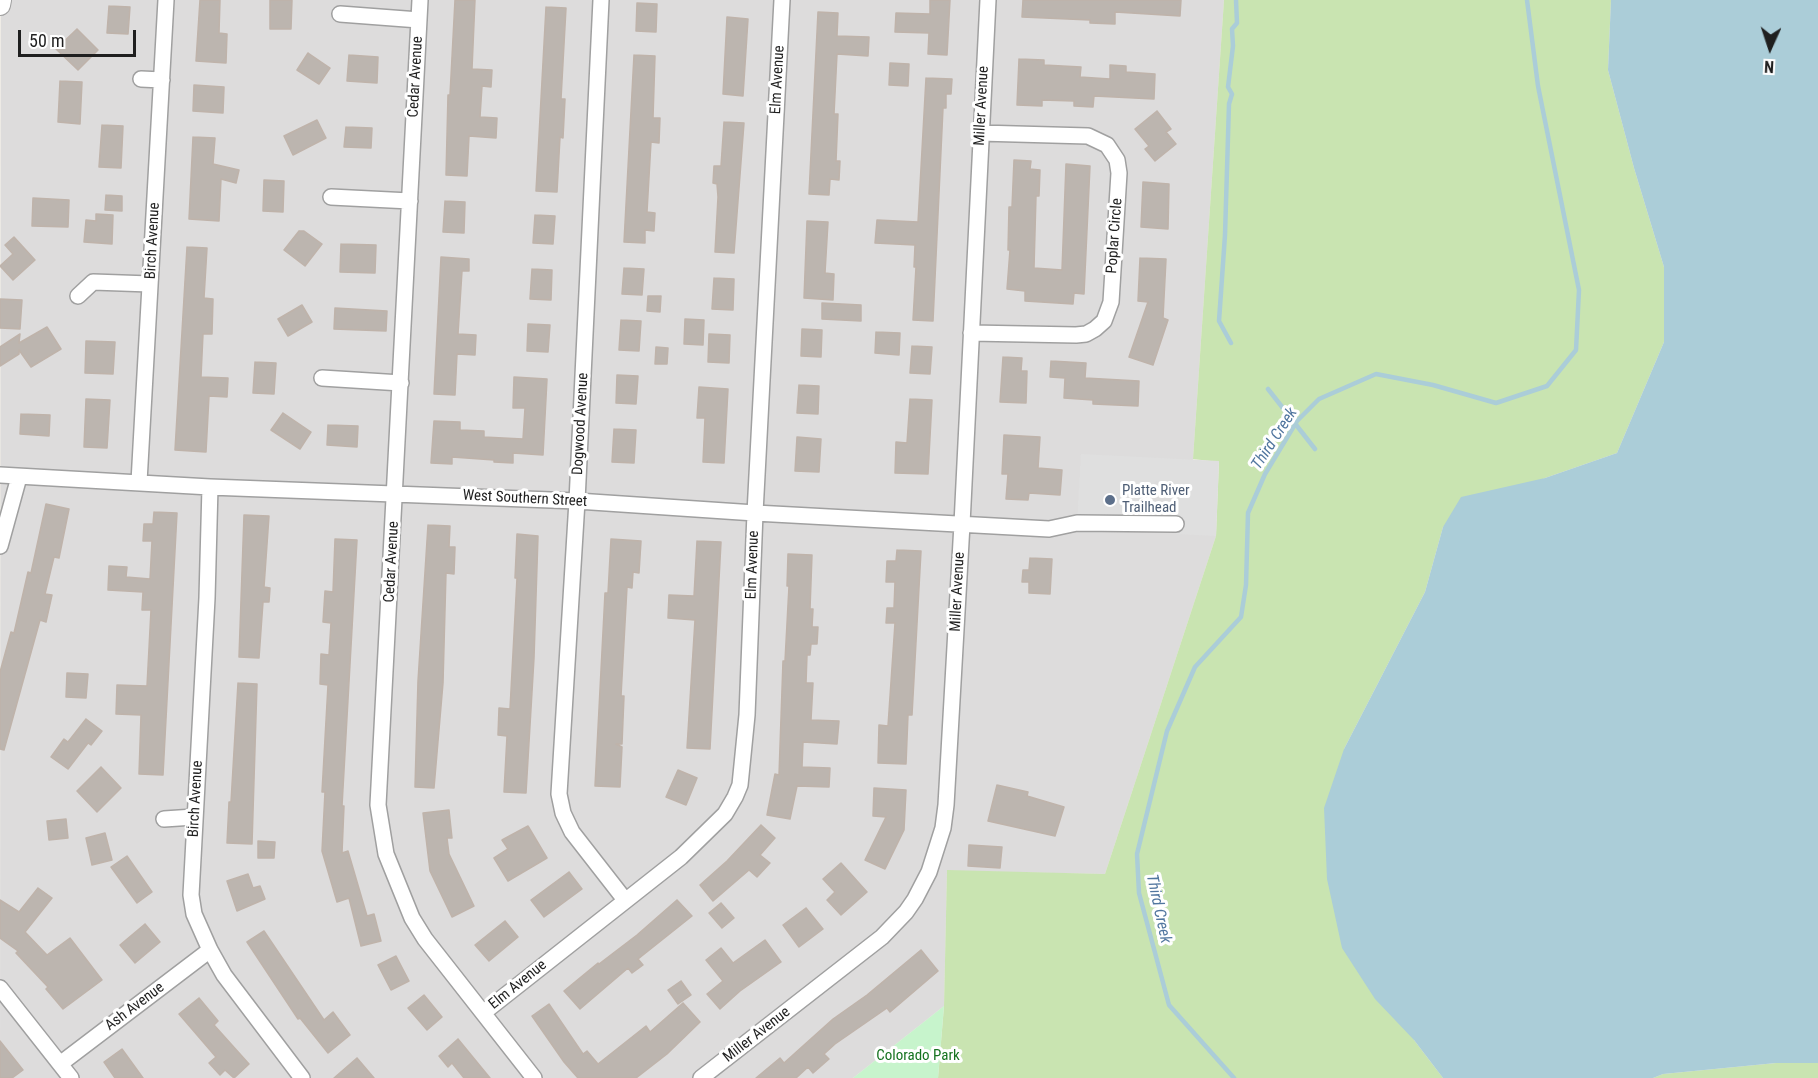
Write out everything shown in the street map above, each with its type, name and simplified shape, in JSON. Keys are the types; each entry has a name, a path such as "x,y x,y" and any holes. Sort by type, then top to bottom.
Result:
{"street":[{"path":"0,5 1,0"},
{"name":"Birch Avenue","path":"139,482 166,0"},
{"name":"Cedar Avenue","path":"420,0 378,805 386,855 412,918 425,939 534,1078"},
{"name":"Dogwood Avenue","path":"601,0 577,501 559,794 563,813 572,832 625,900"},
{"name":"Elm Avenue","path":"483,1013 681,857 725,814 740,785 747,715 755,513 782,0"},
{"name":"Miller Avenue","path":"702,1078 882,937 906,912 929,872 943,828 962,524 987,0"},
{"path":"340,14 419,20"},
{"path":"141,79 162,80"},
{"name":"Poplar Circle","path":"971,333 1076,335 1086,334 1104,321 1111,302 1119,173 1117,160 1107,145 1088,136 980,133"},
{"path":"331,198 410,201"},
{"path":"78,296 93,282 150,284"},
{"path":"322,378 401,383"},
{"name":"West Southern Street","path":"0,475 210,487 577,501 1049,529 1077,523 1176,524"},
{"path":"0,546 19,477"},
{"name":"Birch Avenue","path":"210,487 207,598 191,895 194,914 210,950 238,996 302,1078"},
{"path":"164,819 194,817"},
{"name":"Ash Avenue","path":"60,1064 210,950"},
{"path":"0,988 71,1078"}],"shaded area":[{"path":"1,0 1224,0 1193,459 1216,536 1105,874 947,871 944,1006 853,1078 0,1078"},
{"name":"Platte River Trailhead","path":"1081,454 1219,461 1216,536 1176,534 1178,486 1156,481 1124,524 1077,523"}],"green space":[{"path":"1224,0 1611,0 1608,70 1664,267 1664,342 1617,453 1545,478 1443,527 1425,592 1344,749 1414,1040 1443,1078 938,1078 944,1006 947,870 1105,874 1216,536 1219,462 1193,459"},
{"name":"Colorado Park","path":"944,1006 938,1078 853,1078"},
{"path":"1776,1063 1818,1063 1818,1078 1653,1078 1663,1074"}],"water":[{"path":"1611,0 1818,0 1818,1063 1776,1063 1663,1074 1653,1078 1443,1078 1414,1040 1375,999 1342,948 1327,879 1324,808 1344,749 1425,592 1443,527 1461,497 1545,478 1617,453 1664,342 1664,267 1608,70"}],"building":[{"path":"200,0 220,0 219,33 227,34 226,63 196,61"},
{"path":"270,0 292,0 291,29 270,29"},
{"path":"455,0 475,0 472,69 492,70 491,87 482,86 480,117 497,118 496,138 469,136 467,176 446,175 448,95 450,95"},
{"path":"930,0 950,0 947,55 928,54 929,33 895,32 896,13 930,14"},
{"path":"1023,0 1181,0 1180,16 1115,12 1115,24 1090,23 1090,20 1022,17"},
{"path":"637,3 657,4 656,32 636,31"},
{"path":"109,6 130,7 128,34 107,33"},
{"path":"546,7 566,8 561,99 565,99 557,192 536,191"},
{"path":"818,12 838,13 837,36 869,37 868,56 837,54 834,114 838,114 836,161 840,161 839,180 830,179 829,195 809,194"},
{"path":"727,17 748,19 743,96 723,94"},
{"path":"77,29 98,50 78,70 56,49"},
{"path":"308,53 330,68 319,84 297,70"},
{"path":"349,55 378,57 377,83 347,81"},
{"path":"634,55 655,56 653,118 660,118 659,143 651,142 647,212 655,213 654,231 645,230 645,243 624,242"},
{"path":"1019,59 1044,60 1044,65 1081,67 1080,77 1110,79 1110,65 1126,66 1126,72 1155,74 1154,99 1094,96 1093,107 1074,106 1074,101 1042,100 1042,106 1017,105"},
{"path":"890,63 909,64 908,86 889,85"},
{"path":"926,78 952,79 951,94 946,94 946,108 943,108 933,321 913,320 915,245 875,243 877,220 918,222"},
{"path":"60,81 82,82 80,124 58,122"},
{"path":"194,85 224,87 223,113 193,111"},
{"path":"1157,111 1171,129 1166,132 1176,144 1155,161 1145,149 1149,146 1135,129"},
{"path":"317,120 326,138 293,155 284,136"},
{"path":"724,122 744,123 734,253 715,252 718,197 717,184 713,183 714,166 721,166"},
{"path":"102,125 123,126 121,168 99,167"},
{"path":"346,127 372,128 371,148 344,147"},
{"path":"193,137 215,138 213,164 239,170 236,183 221,179 219,221 189,219"},
{"path":"1014,160 1031,161 1030,169 1040,170 1039,196 1036,196 1034,268 1062,270 1066,164 1090,166 1084,294 1074,293 1073,304 1025,301 1025,291 1007,289 1010,250 1008,250 1009,207 1012,207"},
{"path":"264,180 284,181 283,212 263,211"},
{"path":"1143,182 1169,184 1168,229 1141,227"},
{"path":"106,195 122,196 122,211 105,210"},
{"path":"33,198 69,200 68,227 32,226"},
{"path":"445,201 465,202 464,233 443,232"},
{"path":"96,214 113,215 112,244 84,242 86,220 96,221"},
{"path":"535,215 555,216 553,244 533,243"},
{"path":"807,221 828,222 825,273 834,274 833,300 804,298"},
{"path":"299,231 304,231 322,244 305,266 284,250"},
{"path":"14,237 35,260 13,280 0,266 13,254 5,245"},
{"path":"341,244 376,245 375,273 340,272"},
{"path":"187,247 207,248 204,298 213,299 212,334 203,334 201,377 228,378 227,397 209,396 206,452 175,450"},
{"path":"441,257 469,259 469,271 462,271 458,334 476,335 475,355 457,354 455,395 434,394"},
{"path":"1140,258 1166,259 1163,318 1168,320 1153,365 1129,357 1148,302 1138,301"},
{"path":"624,268 644,269 642,295 622,294"},
{"path":"532,269 552,270 551,300 530,299"},
{"path":"714,278 734,279 733,310 712,309"},
{"path":"648,296 661,296 660,312 647,311"},
{"path":"0,299 22,300 20,329 0,328"},
{"path":"822,303 861,305 861,321 822,319"},
{"path":"302,305 312,322 288,336 278,319"},
{"path":"335,308 387,311 386,331 334,329"},
{"path":"685,319 704,320 703,345 684,344"},
{"path":"621,320 641,321 639,351 619,350"},
{"path":"528,324 550,325 548,352 527,351"},
{"path":"47,327 61,349 31,367 19,350 19,354 0,366 0,347 20,334 19,343"},
{"path":"802,329 822,330 821,357 801,356"},
{"path":"876,332 900,333 899,355 875,353"},
{"path":"709,334 730,335 729,363 708,362"},
{"path":"86,341 115,342 113,374 85,373"},
{"path":"912,346 932,347 930,374 910,373"},
{"path":"656,347 668,348 667,364 655,364"},
{"path":"1003,357 1022,358 1021,371 1027,371 1026,403 1000,402"},
{"path":"1051,361 1086,363 1085,378 1139,381 1138,406 1093,404 1093,400 1064,398 1065,378 1050,377"},
{"path":"255,362 276,363 274,394 253,393"},
{"path":"617,375 638,376 636,404 616,403"},
{"path":"514,377 547,379 543,455 513,453 513,463 452,457 452,464 431,463 434,421 460,422 460,430 484,431 484,437 523,439 525,408 513,408"},
{"path":"799,385 819,386 818,414 797,413"},
{"path":"699,387 728,389 724,463 703,462 705,418 697,418"},
{"path":"86,399 110,400 107,448 84,447"},
{"path":"910,399 932,400 928,474 895,473 896,442 907,443"},
{"path":"283,413 311,432 300,449 271,430"},
{"path":"21,414 50,415 49,436 20,434"},
{"path":"328,425 358,426 357,447 327,445"},
{"path":"614,429 636,430 634,463 612,462"},
{"path":"1004,435 1040,437 1038,468 1062,470 1060,495 1029,493 1028,500 1006,499 1008,474 1002,474"},
{"path":"797,437 821,439 819,472 795,471"},
{"path":"46,504 69,509 59,558 54,557 45,594 52,595 46,622 40,620 4,750 0,749 0,672 11,632 14,633 28,572 31,573"},
{"path":"154,512 177,513 163,775 139,774 141,715 116,714 117,685 147,686 151,610 142,610 143,592 108,590 109,566 127,567 126,577 150,579 152,541 143,541 144,524 153,524"},
{"path":"244,515 269,516 264,587 270,588 269,602 263,602 259,658 239,657"},
{"path":"428,525 450,526 449,547 455,547 454,574 446,573 443,683 434,788 415,787 418,681"},
{"path":"517,534 538,536 526,793 504,792 507,736 498,735 499,708 510,709"},
{"path":"335,539 357,540 342,806 344,806 342,853 348,851 367,916 374,914 381,941 361,946 349,898 337,902 322,851 325,792 322,792 328,685 320,684 321,654 329,655 331,623 323,622 325,591 333,592"},
{"path":"611,539 641,541 639,573 633,572 632,588 627,587 621,696 624,696 622,744 616,744 622,747 620,787 595,786 605,593 608,593"},
{"path":"697,541 721,542 710,749 687,748 695,620 668,618 669,595 694,596"},
{"path":"897,550 921,551 912,715 908,715 906,764 878,763 879,725 888,726 895,623 886,623 887,608 894,608 895,582 886,582 887,561 896,561"},
{"path":"788,554 812,555 810,609 813,609 812,627 818,627 817,644 811,644 810,655 807,655 806,683 813,683 811,720 839,721 837,744 803,742 802,767 830,768 829,787 797,786 790,819 767,815 775,774 779,775 783,661 785,661 789,586 787,586"},
{"path":"1030,558 1052,559 1050,594 1029,593 1029,582 1022,582 1023,570 1029,570"},
{"path":"67,673 88,674 86,698 66,697"},
{"path":"238,683 257,684 252,844 227,843"},
{"path":"86,719 102,731 91,745 88,743 68,769 51,757 64,739 68,742"},
{"path":"101,767 121,788 97,812 77,791"},
{"path":"678,770 697,778 686,805 666,797"},
{"path":"997,785 1028,792 1027,796 1064,807 1055,836 988,821"},
{"path":"874,788 906,790 904,830 885,869 865,860 886,817 873,816"},
{"path":"449,810 452,838 447,838 449,854 474,906 452,917 430,871 423,813"},
{"path":"66,819 68,838 49,840 47,821"},
{"path":"761,825 775,838 760,855 770,863 757,877 749,870 713,901 700,885 727,861"},
{"path":"528,826 547,858 508,881 494,858 508,849 502,840"},
{"path":"105,833 112,860 92,865 86,838"},
{"path":"258,841 275,842 274,858 258,858"},
{"path":"969,845 1002,847 1000,868 968,866"},
{"path":"127,856 152,892 137,903 111,867"},
{"path":"841,863 867,892 841,915 827,900 835,892 823,879"},
{"path":"569,872 582,889 544,917 531,900"},
{"path":"248,874 253,888 260,886 265,899 237,911 227,881"},
{"path":"38,888 52,898 25,932 47,955 70,938 102,980 63,1009 46,989 48,987 16,953 18,951 0,938 0,900 19,912"},
{"path":"677,900 692,916 638,959 643,965 632,973 628,968 580,1009 564,991 637,935"},
{"path":"721,903 734,918 722,928 709,913"},
{"path":"806,908 823,929 799,947 783,925"},
{"path":"505,921 518,937 489,961 475,945"},
{"path":"145,924 160,942 135,963 120,945"},
{"path":"264,931 324,1020 333,1012 350,1035 328,1053 300,1018 298,1019 247,942"},
{"path":"765,940 781,962 740,991 720,1009 707,994 723,981 706,960 721,948 733,963"},
{"path":"921,950 938,971 890,1012 887,1008 835,1044 824,1054 829,1059 813,1073 808,1067 796,1078 756,1078 780,1058 784,1063 833,1019 867,995"},
{"path":"396,956 409,981 391,990 378,965"},
{"path":"681,981 691,995 678,1004 668,990"},
{"path":"424,995 442,1017 427,1030 408,1008"},
{"path":"199,998 218,1021 214,1025 249,1064 234,1078 225,1070 220,1075 209,1063 216,1057 179,1014"},
{"path":"683,1003 700,1022 667,1054 636,1078 578,1078 532,1016 549,1004 583,1054 587,1051 598,1064 646,1026 650,1032"},
{"path":"458,1039 490,1078 464,1078 452,1063 448,1067 439,1056"},
{"path":"0,1041 23,1070 12,1078 0,1078"},
{"path":"122,1049 143,1078 115,1078 104,1062"},
{"path":"357,1058 374,1078 334,1078"}],"waterway":[{"path":"1231,343 1219,321 1225,235 1229,104 1232,94 1228,87 1233,46 1232,29 1237,23 1236,0"},
{"name":"Third Creek","path":"1234,1078 1169,1005 1139,893 1137,854 1167,731 1195,667 1241,617 1246,585 1248,513 1265,474 1297,421 1319,399 1376,374 1433,385 1496,403 1547,386 1576,350 1579,290 1538,86 1527,0"},
{"path":"1268,389 1315,449"}],"place":[{"name":"Platte River Trailhead","path":"1110,500"}]}
